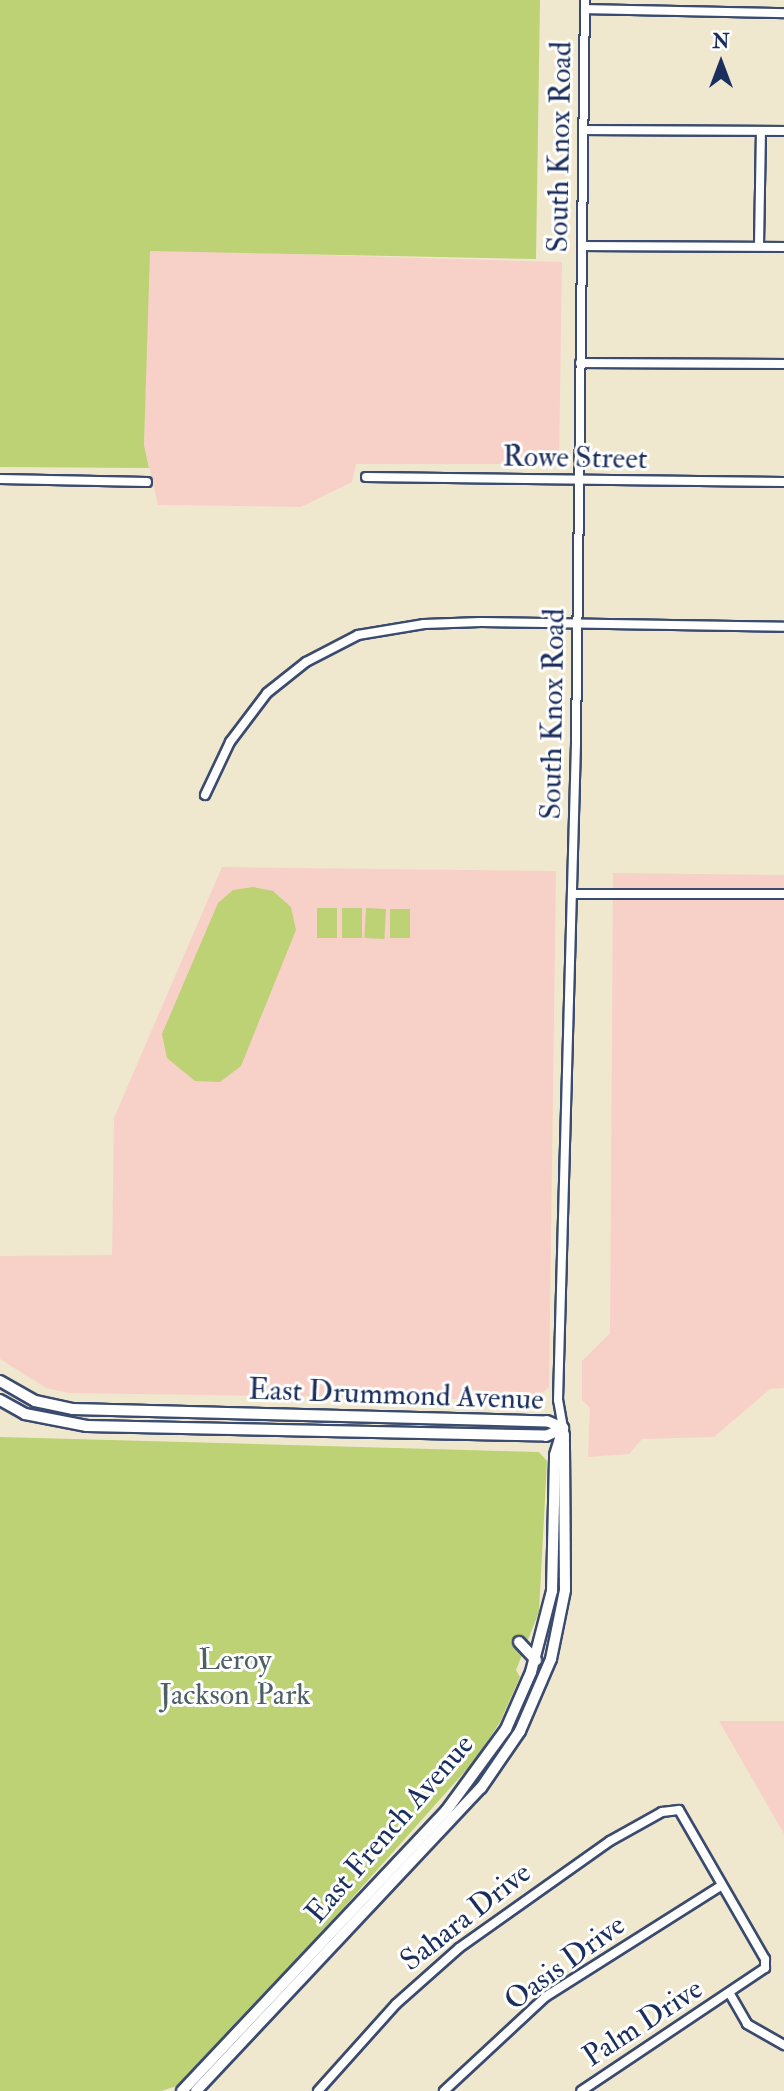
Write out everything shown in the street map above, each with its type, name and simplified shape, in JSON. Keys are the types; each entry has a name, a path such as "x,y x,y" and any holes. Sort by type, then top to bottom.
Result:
{"street":[{"path":"585,5 784,13"},
{"name":"South Knox Road","path":"563,1428 558,1400 572,894 585,5"},
{"path":"583,130 784,131"},
{"path":"760,245 761,131"},
{"path":"582,246 784,247"},
{"path":"580,363 784,364"},
{"name":"Rowe Street","path":"366,477 784,482"},
{"path":"0,479 148,482"},
{"path":"205,795 230,742 260,701 306,662 336,645 391,627 424,624 784,627"},
{"path":"572,894 784,894"},
{"name":"East Drummond Avenue","path":"0,1381 35,1401 81,1410 547,1421 563,1428"},
{"name":"East Drummond Avenue","path":"0,1400 50,1422 87,1426 546,1436 563,1428"},
{"name":"East French Avenue","path":"183,2090 469,1785 506,1729 535,1658 552,1591 555,1455 563,1428"},
{"name":"East French Avenue","path":"196,2091 499,1763 537,1696 561,1616 567,1557 563,1428"},
{"path":"499,1763 538,1671 535,1658 519,1642"},
{"name":"Sahara Drive","path":"318,2091 396,2004 458,1948 536,1889 668,1810 679,1811 686,1818 722,1885"},
{"name":"Palm Drive","path":"581,2091 671,2027 757,1976 766,1963 722,1885"},
{"name":"Oasis Drive","path":"444,2091 545,1997 722,1885"},
{"path":"730,1994 747,2024 784,2045"}],"shaded area":[{"path":"149,250 562,262 559,464 356,464 352,482 301,507 158,505 144,445"},
{"path":"222,867 556,871 549,1387 534,1400 69,1393 46,1388 0,1359 0,1256 112,1255 114,1118"},
{"path":"613,873 784,875 784,1388 770,1389 714,1437 642,1439 629,1454 588,1457 590,1408 582,1400 582,1361 610,1333"},
{"path":"719,1721 784,1721 784,1834"}],"green space":[{"path":"0,0 540,0 536,259 150,251 144,445 149,468 0,467"},
{"path":"253,887 273,891 291,907 296,930 241,1066 220,1082 195,1081 167,1058 162,1034 218,903 233,890"},
{"path":"317,908 337,908 337,938 317,938"},
{"path":"342,908 362,908 362,938 342,938"},
{"path":"366,908 386,909 384,939 364,938"},
{"path":"390,909 410,909 410,938 390,938"},
{"name":"Leroy Jackson Park","path":"0,1437 539,1452 547,1461 539,1612 516,1670 520,1677 500,1722 475,1760 321,1933 177,2086 161,2091 0,2091"}]}
